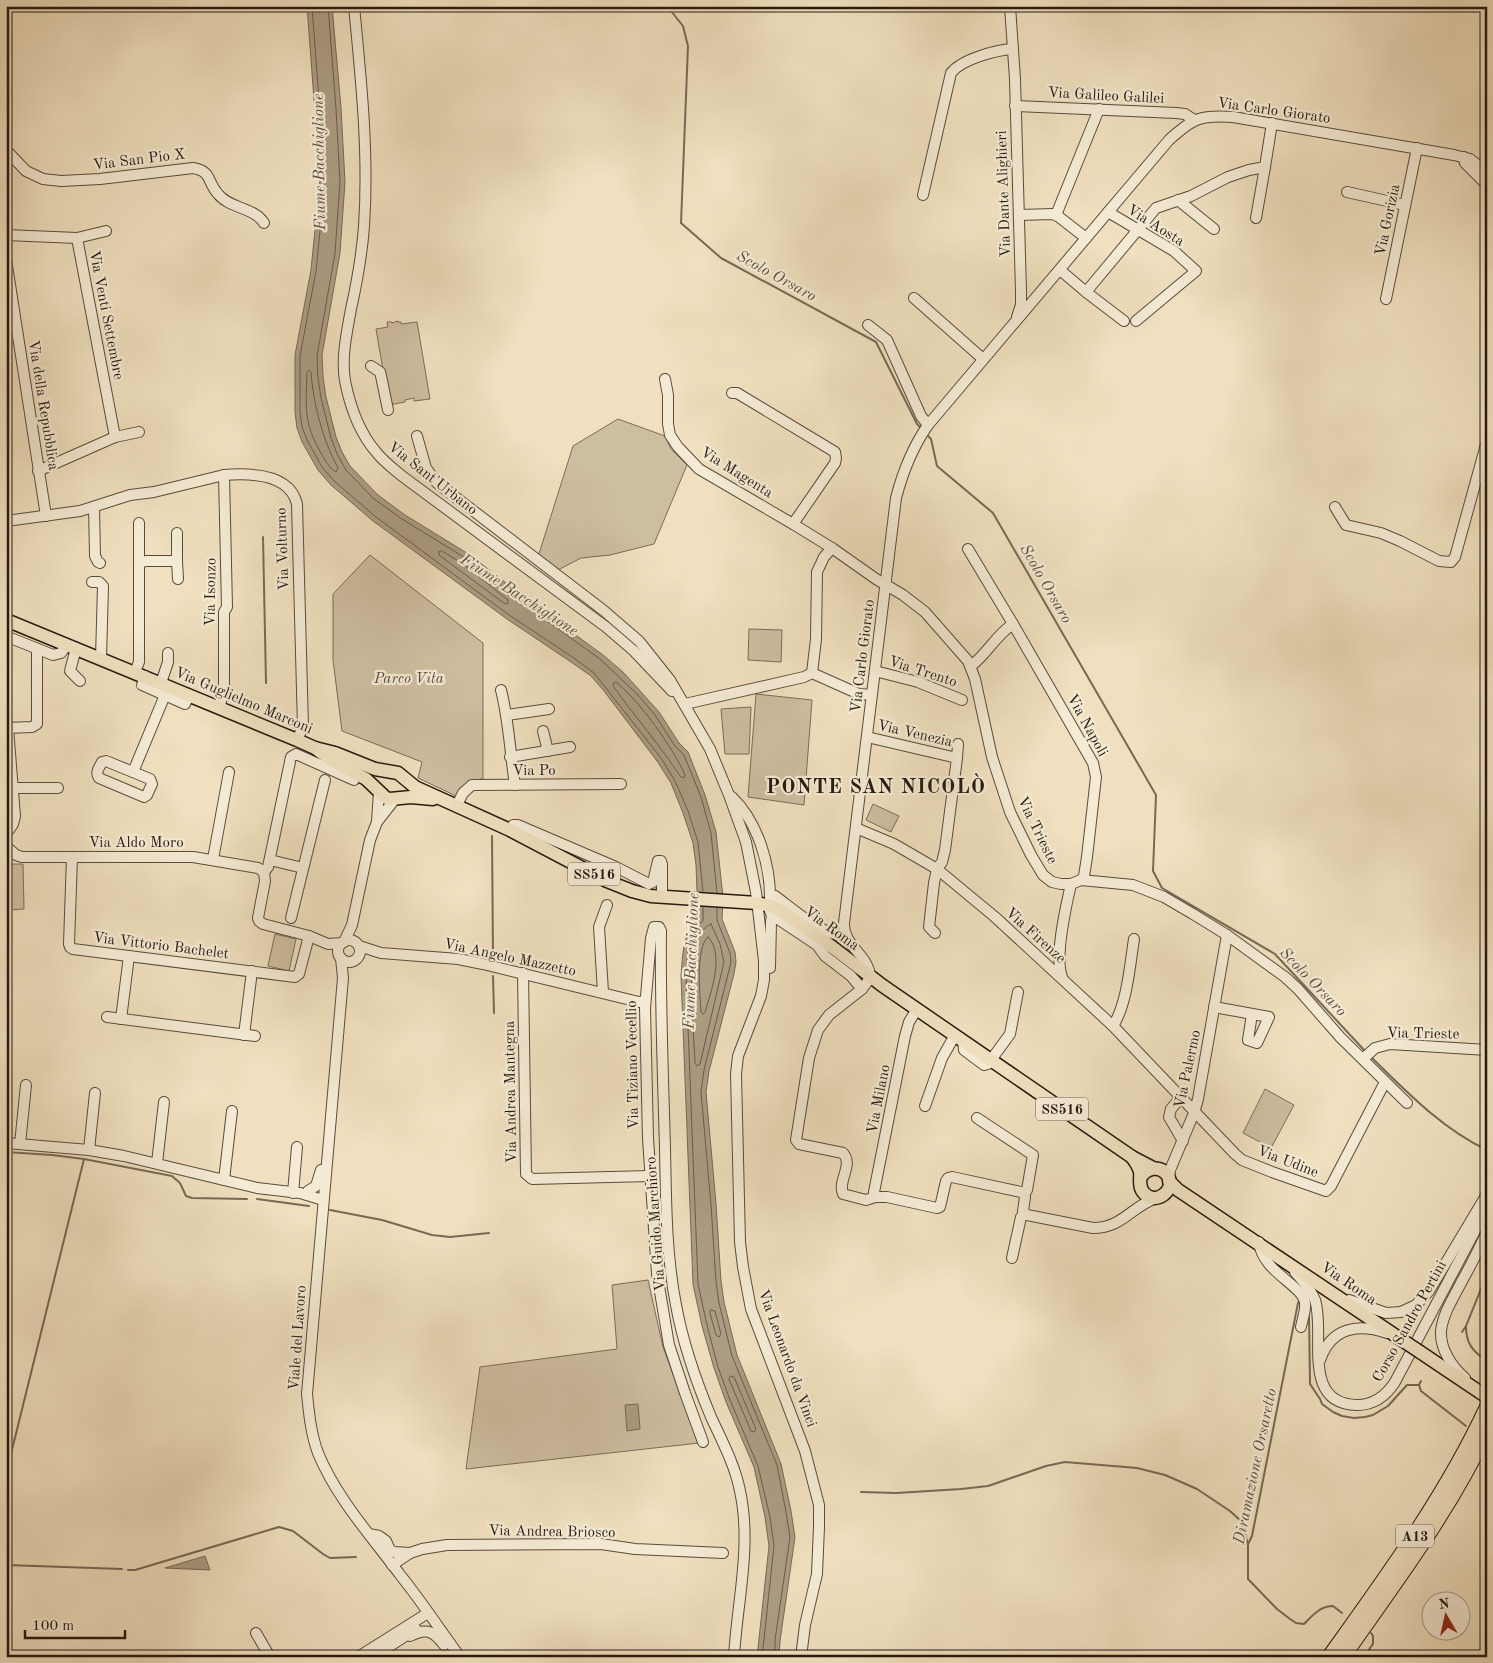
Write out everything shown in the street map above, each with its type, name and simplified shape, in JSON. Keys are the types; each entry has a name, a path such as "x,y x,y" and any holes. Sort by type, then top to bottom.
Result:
{"highway":[{"name":"A13","path":"1329,1657 1417,1533 1450,1480 1485,1399"},
{"name":"A13","path":"1343,1657 1426,1537 1459,1484 1487,1431"}],"main road":[{"name":"Via Guglielmo Marconi","path":"6,620 140,674 163,689 189,695 315,748 356,773 386,798 424,797 454,804"},
{"name":"Via Guglielmo Marconi","path":"315,748 335,752 375,769 395,772 415,787 510,830 622,887 642,894 662,897"},
{"path":"378,791 379,778 388,772"},
{"path":"396,798 404,791 405,787 404,779 401,776"},
{"name":"Via Roma","path":"662,897 774,907 819,937 868,975 1132,1157 1156,1169"},
{"path":"1132,1157 1138,1167 1141,1184 1146,1195 1190,1197"},
{"path":"1141,1184 1145,1172 1156,1169"},
{"name":"SS516","path":"1156,1169 1167,1174 1169,1180"},
{"path":"1159,1197 1168,1190 1169,1180"},
{"name":"Via Roma","path":"1169,1180 1178,1190 1336,1294 1369,1324 1402,1340 1485,1399"}],"street":[{"name":"Via Sant'Urbano","path":"354,6 363,97 366,195 360,261 345,340 344,358 348,393 352,408 363,432 376,452 402,476 606,627 634,651 669,688 679,695"},
{"name":"Via Dante Alighieri","path":"1010,6 1014,54 1021,291 1021,305 1012,325"},
{"path":"923,195 951,73 962,63 1000,50 1014,54"},
{"name":"Via Galileo Galilei","path":"1016,106 1185,114 1194,120"},
{"path":"1056,216 1099,109"},
{"name":"Via Carlo Giorato","path":"846,935 844,923 896,498 906,465 925,429 983,359 1169,140 1183,126 1194,120 1216,116 1232,117 1417,148 1467,158 1487,172"},
{"path":"1256,218 1272,123"},
{"name":"Via Gorizia","path":"1386,299 1417,148"},
{"name":"Via San Pio X","path":"6,150 26,171 43,180 78,181 193,168 202,169 208,174 218,194 231,205 256,216 264,223"},
{"path":"1487,160 1467,158 1466,163 1487,185"},
{"path":"1086,292 1156,208 1228,177 1265,167"},
{"path":"1347,192 1405,205"},
{"path":"1178,200 1214,229"},
{"name":"Via Aosta","path":"1108,212 1174,251 1196,271 1136,321"},
{"path":"1019,215 1049,214 1056,216 1086,238"},
{"path":"77,238 106,232"},
{"name":"Via Venti Settembre","path":"6,235 77,238 115,437"},
{"name":"Via della Repubblica","path":"6,259 9,299 46,516"},
{"path":"1060,270 1124,321"},
{"path":"1021,291 1028,297 1038,296"},
{"name":"Via Carlo Giorato","path":"1021,305 1038,296"},
{"path":"914,298 983,359"},
{"path":"868,325 886,340 921,416 925,429"},
{"path":"371,366 380,372 388,410"},
{"name":"Via Magenta","path":"665,378 668,395 668,430 678,447 699,469 832,548 885,588"},
{"path":"732,393 737,393 832,449 836,454 835,463 793,524"},
{"path":"38,471 115,437 139,432"},
{"name":"Via Sant'Urbano","path":"417,436 426,468 433,479 621,625 639,641 657,662 687,708 710,749 746,842 765,905"},
{"path":"1335,507 1346,526 1381,533 1438,561 1451,562 1455,557 1487,441"},
{"name":"Via Volturno","path":"6,521 66,514 130,495 154,492 224,475 245,475 282,482 295,497 296,504 303,726 297,740"},
{"name":"Via Isonzo","path":"219,708 224,691 224,612 228,607 224,475"},
{"path":"94,507 95,556 100,563"},
{"path":"139,523 140,674"},
{"path":"177,533 178,579"},
{"path":"812,673 816,639 817,572 820,563 832,548"},
{"name":"Via Napoli","path":"968,549 1095,769 1096,777 1088,848 1082,880"},
{"path":"139,562 177,561"},
{"path":"92,582 99,582 102,586 101,658"},
{"name":"Via Trieste","path":"885,588 903,594 916,604 934,621 971,666 992,757 1010,812 1030,855 1043,875 1052,882 1066,884"},
{"path":"971,666 1001,633 1013,624"},
{"path":"6,633 8,637 53,655 61,653 71,646"},
{"path":"71,646 70,671 80,681"},
{"path":"7,839 15,820 7,728 32,727 37,724 37,649"},
{"name":"Via Guglielmo Marconi","path":"163,689 168,653"},
{"name":"Via Trento","path":"875,671 918,682 962,700"},
{"path":"812,673 859,694 872,695"},
{"path":"687,708 709,699 804,677 812,673"},
{"path":"133,772 163,689"},
{"path":"501,690 507,715 510,757 515,785"},
{"path":"507,715 549,709"},
{"path":"543,731 548,751"},
{"name":"Via Venezia","path":"867,737 957,758"},
{"name":"Via Venezia","path":"937,869 942,862 945,850 958,744"},
{"path":"510,757 570,747"},
{"path":"354,780 296,754 291,757 270,860 267,870 264,872 265,881 258,913 259,921 263,924 309,936 328,944 345,962 355,960"},
{"path":"106,761 133,772 150,779 152,784 147,795 144,797 99,778 97,774 102,762 106,761"},
{"path":"213,859 229,772"},
{"path":"291,918 325,780"},
{"name":"Via Po","path":"454,804 472,785 621,784"},
{"path":"13,788 58,788"},
{"name":"Viale del Lavoro","path":"377,822 378,791"},
{"name":"Via Sant'Urbano","path":"729,795 743,809 760,843 767,870 765,905"},
{"name":"Viale del Lavoro","path":"396,798 377,822 370,840 352,925 339,948 343,976 309,1363 308,1410 311,1430 318,1452 328,1475 345,1503 460,1657"},
{"name":"Via Guglielmo Marconi","path":"510,830 513,825 518,825 635,875 643,882 652,884 658,862 662,861 662,897"},
{"name":"Via Firenze","path":"856,828 894,844 937,869 995,917 1113,1026 1194,1112"},
{"name":"Via Aldo Moro","path":"7,839 16,855 22,857 194,857 258,868 264,872"},
{"name":"Via Vittorio Bachelet","path":"72,856 70,947 73,949 291,977 298,976 309,936"},
{"path":"270,860 303,868"},
{"path":"935,933 929,927 937,869"},
{"path":"1062,978 1059,956 1064,916 1063,891 1066,884 1082,880 1122,883 1149,890 1227,935 1285,978 1298,989 1340,1037 1367,1056 1385,1082 1408,1103"},
{"name":"Via Roma","path":"846,935 840,936 829,933 775,896 765,905 817,945 825,956 851,976 859,986"},
{"path":"603,992 599,927 607,904"},
{"name":"Via Leonardo da Vinci","path":"765,905 764,980 761,996 738,1056 736,1074 738,1216 743,1267 751,1310 806,1451 819,1505 817,1574 805,1625 801,1657"},
{"name":"Via Leonardo da Vinci","path":"764,980 767,978 769,970 771,922 765,905"},
{"name":"Viale del Lavoro","path":"343,976 360,952 352,925"},
{"name":"Via Tiziano Vecellio","path":"659,927 654,926 651,938 645,1001 650,1176 657,1274 669,1346 703,1442"},
{"name":"Via Guido Marchioro","path":"659,927 661,931 661,1004 669,1252 672,1280 689,1360 730,1459 740,1490 744,1514 744,1558 734,1657"},
{"path":"846,935 849,942 866,962 869,969 868,975 851,999 828,1015 815,1036 804,1086 797,1142 842,1154 848,1161 841,1189 843,1194 866,1200 875,1197 887,1197 937,1208 940,1207 946,1181 952,1177 1024,1194"},
{"name":"Via Palermo","path":"1169,1180 1173,1164 1198,1099 1227,935"},
{"path":"1113,1026 1118,1019 1122,1007 1134,939"},
{"path":"328,944 350,940 358,945"},
{"path":"1059,956 1054,965 1047,964 1061,942"},
{"name":"Via Angelo Mazzetto","path":"358,945 381,953 458,960 523,973 638,1002 645,1001"},
{"name":"Via Angelo Mazzetto","path":"355,960 381,953"},
{"path":"121,1019 129,956"},
{"path":"244,1035 252,971"},
{"name":"Via Andrea Mantegna","path":"523,973 526,1174 532,1179 650,1176"},
{"path":"991,1060 1010,1034 1018,992"},
{"path":"1214,1006 1269,1017 1257,1043 1248,1040 1252,1014"},
{"name":"Via Milano","path":"875,1197 874,1192 905,1036 909,1022 917,1009"},
{"path":"106,1017 255,1036"},
{"path":"925,1106 942,1058 959,1038"},
{"name":"Via Trieste","path":"1367,1056 1381,1046 1390,1044 1487,1050"},
{"name":"Via Udine","path":"1194,1112 1242,1160 1326,1191 1331,1186 1385,1082"},
{"path":"20,1144 26,1085"},
{"path":"89,1150 95,1093"},
{"path":"1180,1098 1171,1109 1169,1117 1183,1141"},
{"path":"157,1163 164,1102"},
{"path":"224,1180 232,1111"},
{"path":"977,1118 1033,1155 1024,1194 1022,1211 1024,1214"},
{"path":"6,1143 89,1150 157,1163 257,1188 324,1196"},
{"path":"297,1146 300,1192"},
{"path":"300,1192 316,1186 323,1165 327,1162"},
{"path":"1156,1169 1173,1164"},
{"path":"1136,1208 1140,1200 1141,1184"},
{"name":"Corso Sandro Pertini","path":"1336,1294 1376,1311 1386,1313 1401,1312 1416,1305 1429,1291 1487,1194"},
{"path":"1024,1214 1085,1227 1101,1228 1123,1220 1136,1208 1159,1197"},
{"name":"Corso Sandro Pertini","path":"1286,1261 1308,1288 1315,1301 1318,1325 1319,1366 1324,1386 1334,1397 1344,1402 1363,1405 1377,1400 1390,1389 1403,1368 1487,1208"},
{"path":"1012,1258 1021,1216 1024,1214"},
{"name":"Corso Sandro Pertini","path":"1485,1399 1452,1364 1443,1346 1441,1330 1444,1318 1487,1232"},
{"path":"1259,1242 1260,1252 1267,1262 1306,1302 1301,1326"},
{"path":"1319,1366 1324,1351 1335,1336 1369,1324"},
{"path":"369,1534 379,1536 386,1541 390,1550 394,1552 410,1553"},
{"name":"Via Andrea Briosco","path":"392,1564 410,1553 433,1546 447,1545 601,1544 635,1549 723,1554"},
{"path":"373,1657 402,1639 430,1616"},
{"path":"358,1657 430,1616"},
{"path":"402,1639 418,1632 426,1631 432,1633 439,1638 452,1657"},
{"path":"256,1633 270,1657"}],"green space":[{"path":"398,321 401,324 417,322 430,399 414,401 414,398 389,405 376,329 388,327 387,322"},
{"path":"618,419 665,436 671,449 687,465 654,544 610,555 581,558 556,571 538,557 573,446"},
{"name":"Parco Vita","path":"370,555 483,643 483,779 472,780 456,796 418,778 422,762 342,731 333,660 333,594"},
{"path":"749,629 782,630 781,662 748,660"},
{"path":"756,694 812,700 804,805 748,797"},
{"path":"751,707 749,754 725,754 721,709"},
{"path":"873,804 899,816 891,832 866,820"},
{"path":"7,864 23,864 24,909 9,910"},
{"path":"275,934 296,939 289,971 268,966"},
{"path":"1265,1089 1294,1105 1271,1148 1243,1133"},
{"path":"648,1280 663,1347 699,1443 466,1469 480,1367 617,1349 612,1285"}],"water":[{"name":"Fiume Bacchiglione","path":"307,6 332,6 341,108 345,182 340,253 322,355 326,397 336,437 342,452 350,466 378,495 405,515 470,555 623,672 659,712 679,743 688,752 705,795 716,832 723,897 722,919 735,952 736,962 709,1071 706,1092 724,1302 737,1355 781,1464 795,1537 779,1657 757,1657 769,1546 765,1517 754,1467 726,1402 714,1368 693,1284 681,976 686,938 698,919 696,865 693,843 671,783 657,761 591,676 507,619 373,521 331,485 318,470 302,442 297,428 295,412 295,355 311,270 320,180"},
{"path":"638,1404 640,1429 627,1431 625,1405"},
{"path":"205,1556 210,1570 165,1568"}],"waterway":[{"name":"Scolo Orsaro","path":"667,6 683,26 688,46 681,223 721,258 876,342 917,424 921,428"},
{"name":"Scolo Orsaro","path":"926,434 931,439 937,466 993,513 1156,795 1153,871 1162,888 1275,954 1365,1051"},
{"path":"263,537 266,683"},
{"path":"492,836 493,957"},
{"path":"493,976 494,1013"},
{"name":"Scolo Orsaro","path":"1370,1056 1439,1120 1487,1150"},
{"path":"6,1152 84,1159 172,1176 180,1183 186,1196 192,1198 247,1199"},
{"path":"6,1474 84,1159"},
{"path":"257,1199 309,1206"},
{"path":"330,1210 382,1220 432,1235 450,1237 489,1233"},
{"name":"Scolo Orsaro","path":"1462,1332 1487,1274"},
{"name":"Diramazione Orsaretto","path":"1300,1300 1252,1536 1248,1544 1248,1579 1277,1609 1296,1623 1304,1624 1317,1612 1328,1606 1333,1606 1342,1613"},
{"name":"Diramazione Orsaretto","path":"1309,1313 1310,1384 1322,1404 1333,1412 1354,1418 1373,1415 1388,1406 1407,1385 1419,1385"},
{"path":"1466,1326 1467,1337 1471,1346 1477,1354 1487,1361"},
{"name":"Scolo Orsaro","path":"1421,1381 1419,1385 1421,1391 1466,1426"},
{"path":"861,1492 896,1493 988,1486 1046,1466 1065,1462 1137,1468 1165,1475 1197,1489 1230,1511 1241,1521 1248,1544"},
{"path":"128,1570 135,1570 279,1527 293,1531 330,1558 356,1557"},
{"path":"6,1565 122,1569"},
{"name":"Diramazione Orsaretto","path":"1366,1657 1373,1644 1371,1633"}],"district":[{"name":"PONTE SAN NICOLÒ","path":"876,786"}]}
